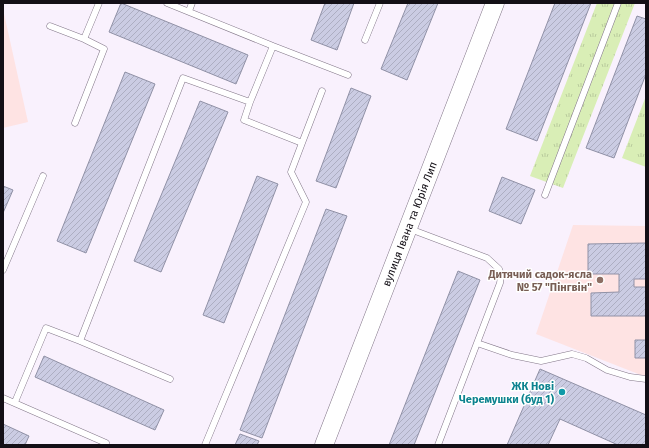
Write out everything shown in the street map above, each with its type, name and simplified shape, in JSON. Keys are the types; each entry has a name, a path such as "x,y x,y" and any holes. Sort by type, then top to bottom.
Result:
{"street":[{"name":"вулиця Івана та Юрія Лип","path":"324,445 495,3"}],"lane":[{"path":"84,39 99,3"},
{"path":"167,3 348,75"},
{"path":"189,11 192,3"},
{"path":"365,40 380,3"},
{"path":"544,195 618,3"},
{"path":"50,26 84,39 104,49 74,123"},
{"path":"273,46 244,120 302,143"},
{"path":"80,341 183,78 250,102"},
{"path":"205,445 306,202 291,172 322,91"},
{"path":"3,270 43,176"},
{"path":"408,228 487,258 499,269 501,274 500,283 438,445"},
{"path":"15,402 46,328 170,379"},
{"path":"477,343 512,356 540,361 572,354 586,358 607,370 630,378 646,380"},
{"path":"3,398 106,443"}],"shaded area":[{"path":"3,9 28,122 3,128"},
{"name":"Дитячий садок-ясла № 57 \"Пінгвін\"","path":"573,225 646,226 646,377 536,334"}],"green space":[{"path":"597,3 635,3 563,188 530,176"},
{"path":"646,96 646,167 622,158"}],"building":[{"path":"121,3 248,55 236,84 109,32"},
{"path":"325,3 354,3 337,50 311,40"},
{"path":"408,3 438,3 407,80 381,69"},
{"path":"555,3 591,3 537,141 506,129"},
{"path":"637,16 646,19 646,74 614,158 586,148"},
{"path":"125,72 155,84 86,253 57,241"},
{"path":"351,88 371,96 336,188 316,181"},
{"path":"200,101 228,112 161,272 134,261"},
{"path":"257,176 278,184 224,323 203,315"},
{"path":"502,177 535,190 521,224 489,211"},
{"path":"3,186 13,190 3,213"},
{"path":"326,209 347,216 262,438 240,430"},
{"path":"646,243 646,279 634,279 634,287 646,287 646,316 591,316 591,293 619,292 619,274 588,274 588,244"},
{"path":"458,271 480,280 414,445 389,445"},
{"path":"635,340 646,340 646,358 635,358"},
{"path":"44,356 164,410 155,430 35,377"},
{"name":"ЖК Нові Черемушки (буд 1)","path":"540,369 646,415 646,445 618,445 560,419 548,445 507,445"},
{"path":"3,424 29,436 25,445 3,445"},
{"path":"240,434 259,441 257,445 235,445"}],"place":[{"name":"Дитячий садок-ясла № 57 \"Пінгвін\"","path":"600,280"},
{"name":"ЖК Нові Черемушки (буд 1)","path":"562,392"}]}
